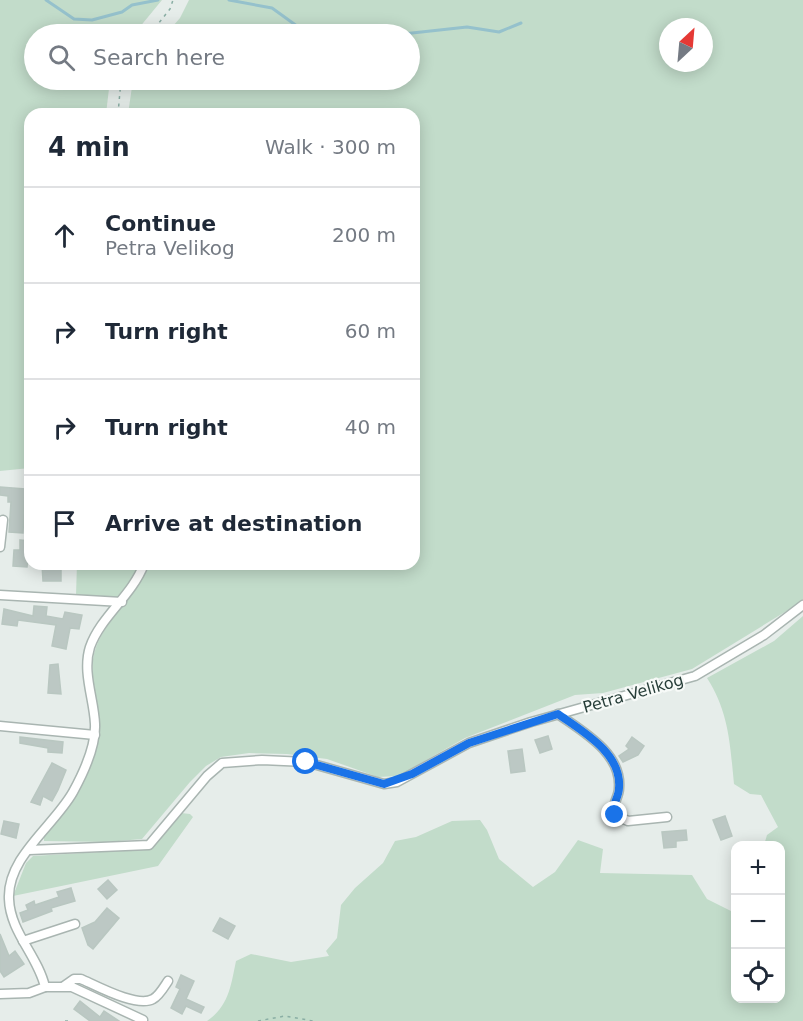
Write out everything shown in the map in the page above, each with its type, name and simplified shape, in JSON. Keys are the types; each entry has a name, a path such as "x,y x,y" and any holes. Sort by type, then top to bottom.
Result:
{"street":[{"path":"0,547 3,520"},
{"path":"45,987 42,975 14,922 4,894 17,867 72,793 91,751 95,735 88,658 95,636 131,591 141,570"},
{"path":"0,595 122,602"},
{"name":"Petra Velikog","path":"29,850 119,849 149,845 207,776 222,763 262,760 306,762 384,784 412,774 469,743 558,714 695,676 764,635 803,605"},
{"path":"558,714 587,734 613,762 619,787 613,807 615,815 628,821 667,817"},
{"path":"0,726 95,735"},
{"path":"23,941 75,924"},
{"path":"64,986 74,979 81,980 132,1000 144,1002 154,998 168,981"},
{"path":"0,994 28,993 45,987 64,986 83,992 143,1020"}],"path":[{"path":"158,24 170,9 173,0"},
{"path":"119,108 120,90"},
{"path":"258,1021 285,1016 313,1021"}],"green space":[{"path":"0,0 162,0 142,24 24,24 24,90 109,90 107,108 24,108 24,469 0,471"},
{"path":"189,0 803,0 803,601 692,669 603,693 575,695 465,738 398,776 378,777 327,759 287,754 249,753 221,757 206,766 190,782 142,839 107,842 44,841 44,835 84,782 96,751 99,718 93,662 98,641 146,570 420,570 420,108 129,108 132,90 420,90 420,24 175,24"},
{"path":"77,570 137,570 121,595 116,598 76,595"},
{"path":"803,616 803,1021 207,1021 225,1002 236,961 251,954 291,962 329,956 326,951 337,938 341,905 355,888 383,863 395,841 416,837 452,821 480,820 487,830 499,859 533,887 555,872 578,840 603,849 600,873 692,875 707,899 731,911 731,1003 785,1003 785,841 765,841 767,835 778,827 761,795 750,794 734,784 730,742 724,716 707,678 774,641"},
{"path":"181,813 190,814 193,817 158,866 13,896 26,863 33,856 150,849"}],"building":[{"path":"0,487 24,489 23,533 9,532 11,502 8,502 8,496 0,495"},
{"path":"20,540 24,540 24,567 13,566 14,550 20,550"},
{"path":"42,570 61,570 61,581 43,581"},
{"path":"34,606 47,607 46,616 63,619 65,612 82,615 79,629 70,628 66,649 52,646 56,625 18,620 17,626 2,624 4,609 33,616"},
{"path":"58,664 61,694 48,693 50,665"},
{"path":"548,736 552,749 540,753 535,740"},
{"path":"20,737 63,742 62,753 48,752 48,748 20,743"},
{"path":"632,737 644,746 638,755 623,762 619,756 629,749 626,746"},
{"path":"522,749 525,771 511,773 508,751"},
{"path":"52,763 66,770 58,790 52,801 43,796 40,805 31,802"},
{"path":"725,816 732,836 721,840 713,820"},
{"path":"4,821 19,824 16,838 1,834"},
{"path":"686,830 687,840 676,841 676,847 664,848 662,832"},
{"path":"108,880 117,890 107,899 98,889"},
{"path":"71,888 75,901 51,908 52,911 23,922 20,913 28,910 26,905 34,901 35,905 59,897 57,892"},
{"path":"107,908 119,918 93,949 88,945 82,928 95,922"},
{"path":"220,918 235,926 228,939 213,931"},
{"path":"0,934 9,956 15,951 24,964 4,977 0,971"},
{"path":"181,975 194,981 186,999 204,1007 201,1013 186,1006 182,1014 171,1008 180,989 176,987"},
{"path":"80,1001 100,1017 104,1011 119,1021 90,1021 74,1009"}],"waterway":[{"path":"46,0 74,19 92,20 122,12 132,5 158,0"},
{"path":"229,0 272,8 294,24"},
{"path":"420,32 467,27 499,32 521,23"}],"route":[{"path":"306,762 384,784 396,782 469,743 558,714 587,734 613,762 619,787 613,807 615,815"}]}
